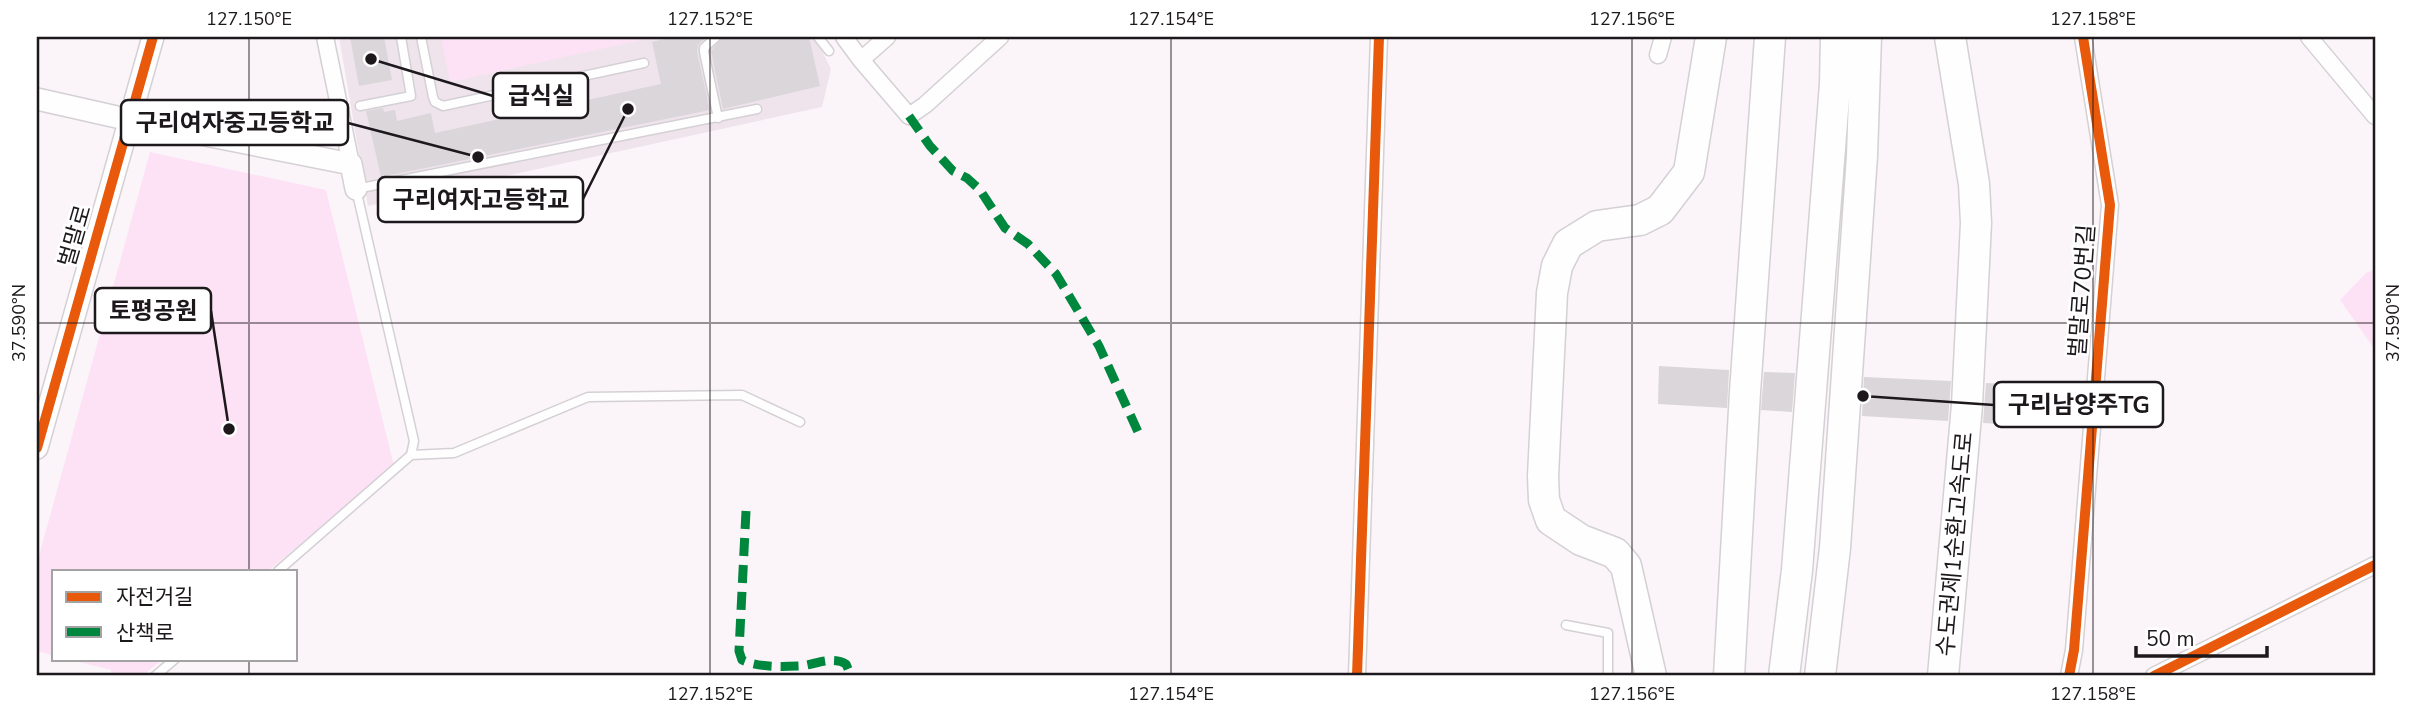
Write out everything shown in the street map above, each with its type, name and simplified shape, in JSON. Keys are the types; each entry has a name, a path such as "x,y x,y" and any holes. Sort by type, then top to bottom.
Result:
{"highway":[{"path":"1646,669 1626,566 1615,553 1581,540 1551,520 1544,500 1552,293 1557,265 1568,244 1597,226 1640,220 1660,211 1689,172 1711,37"},
{"path":"1729,676 1744,406 1770,37"},
{"path":"1784,676 1797,570 1835,84 1836,37"},
{"path":"1820,676 1836,535 1861,156 1866,37"},
{"name":"수도권제1순환고속도로","path":"1943,676 1967,405 1976,223 1974,184 1950,37"}],"street":[{"name":"벌말로","path":"37,448 43,402 153,37"},
{"path":"325,37 356,189"},
{"path":"844,37 909,116 925,105 1000,37"},
{"path":"861,60 887,37"},
{"path":"1357,676 1380,37"},
{"path":"1658,55 1663,37"},
{"name":"벌말로70번길","path":"2069,676 2075,636 2110,205 2083,37"},
{"path":"2309,37 2375,116"},
{"path":"37,99 351,164"},
{"path":"2154,676 2375,565"}],"lane":[{"path":"360,106 411,96 401,37"},
{"path":"421,37 433,97 435,102 443,106 644,63"},
{"path":"716,37 704,48 704,52 718,117"},
{"path":"818,37 829,51"},
{"path":"279,570 411,455 414,441 356,189 757,109"},
{"path":"411,455 454,453 588,397 743,395 800,422"},
{"path":"1566,625 1608,633 1608,676"},
{"path":"155,676 175,660"}],"shaded area":[{"path":"339,37 815,37 831,69 822,107 368,206"},
{"path":"441,37 656,37 450,82"},
{"path":"150,152 326,190 394,466 269,570 52,570 52,655 37,651 37,563"},
{"path":"2375,269 2375,350 2340,300 2366,273"},
{"path":"70,660 162,660 142,676 111,676 111,670"}],"building":[{"path":"350,37 384,37 392,80 359,86"},
{"path":"674,37 707,37 698,45 697,52 710,110 381,177 366,111 383,108 384,112 395,110 397,121 431,113 435,133 661,84 652,42"},
{"path":"722,37 809,37 820,86 723,109 711,51"},
{"path":"1659,366 1729,370 1727,408 1658,404"},
{"path":"1764,372 1795,373 1792,412 1761,410"},
{"path":"1864,377 1951,381 1948,421 1862,416"},
{"path":"1986,383 2068,387 2065,428 1983,423"}],"marked path":[{"path":"909,116 930,146 953,171 967,178 980,190 1005,228 1028,244 1056,274 1099,346 1139,434"},
{"path":"746,511 739,651 742,660 783,666 834,661 846,664 851,676"}],"cycle path":[{"path":"37,448 153,37"},
{"path":"1357,676 1379,37"},
{"path":"2069,676 2074,650 2110,205 2083,37"},
{"path":"2154,676 2375,565"}],"place":[{"name":"급식실","path":"371,59"},
{"name":"구리여자고등학교","path":"628,109"},
{"name":"구리여자중고등학교","path":"478,157"},
{"name":"구리남양주TG","path":"1863,396"},
{"name":"토평공원","path":"229,429"}]}
